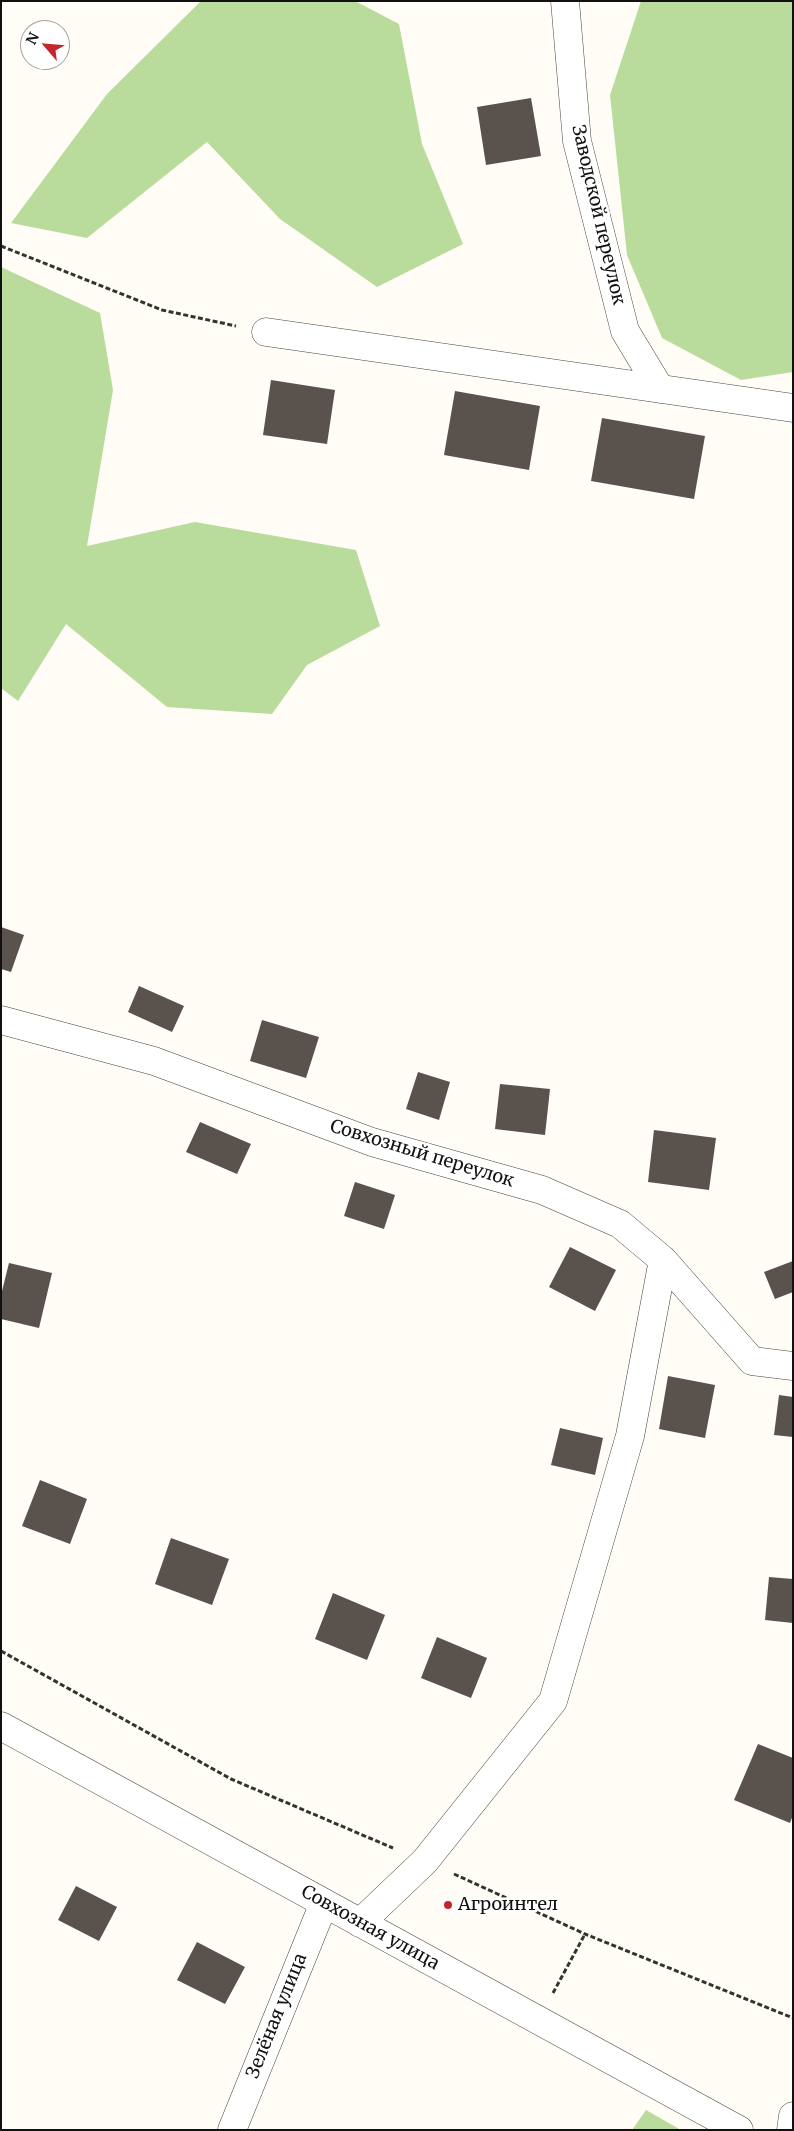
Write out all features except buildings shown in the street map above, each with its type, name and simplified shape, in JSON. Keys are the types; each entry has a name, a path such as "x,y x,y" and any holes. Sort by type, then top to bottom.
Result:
{"street":[{"name":"Заводской переулок","path":"565,1 577,141 625,332 660,389"},
{"path":"266,332 793,408"},
{"name":"Совхозный переулок","path":"1,1020 154,1061 372,1142 542,1190 620,1224 663,1260 752,1361 793,1366"},
{"path":"360,1923 424,1861 553,1700 630,1436 663,1260"},
{"name":"Совхозная улица","path":"1,1726 739,2130"},
{"name":"Зелёная улица","path":"232,2130 324,1902"},
{"path":"791,2130 793,2116"}],"path":[{"path":"1,246 162,310 266,332"},
{"path":"538,2020 585,1934"}],"green space":[{"path":"201,1 355,1 399,24 422,144 463,244 377,287 280,219 207,142 87,238 11,223 107,94"},
{"path":"641,1 793,1 793,372 741,380 662,338 627,255 610,95"},
{"path":"1,267 100,313 113,390 87,546 195,522 356,550 380,626 307,665 272,714 167,707 66,624 18,701 1,688"},
{"path":"646,2110 681,2130 632,2130"}],"place":[{"name":"Агроинтел","path":"448,1905"}]}
